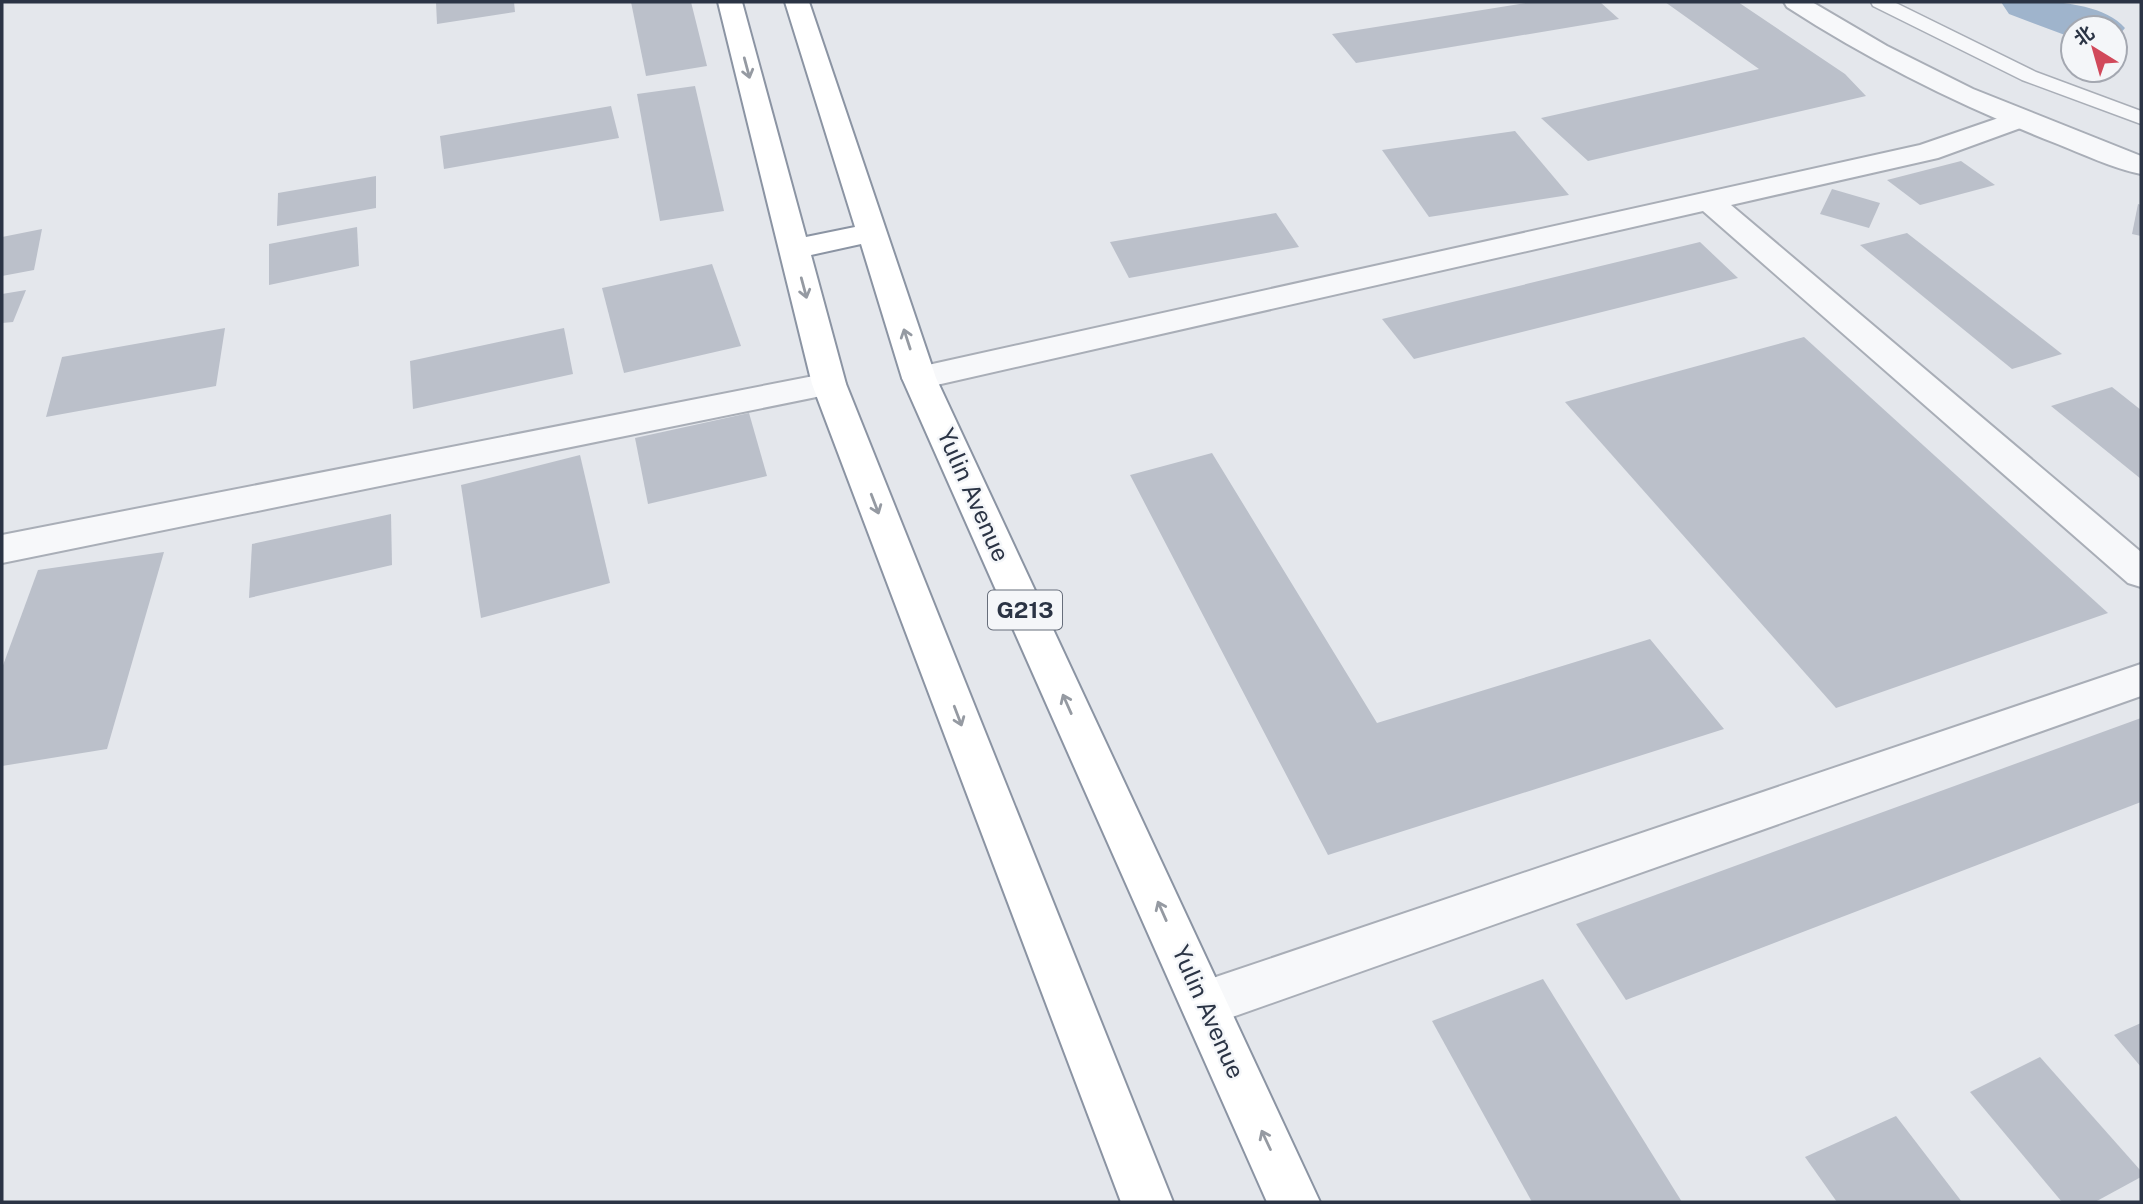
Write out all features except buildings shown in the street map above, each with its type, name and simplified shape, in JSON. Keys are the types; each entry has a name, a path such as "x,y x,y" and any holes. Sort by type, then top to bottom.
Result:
{"highway":[{"path":"730,2 829,384 1147,1202"},
{"name":"Yulin Avenue","path":"797,2 919,378 1294,1202"},
{"path":"794,249 872,233"}],"street":[{"path":"1796,2 1902,64 2016,120 2141,166"},
{"path":"1880,2 2029,76 2141,118"},
{"path":"919,378 1928,152 2016,120"},
{"path":"1709,201 2141,573"},
{"path":"2,549 829,384"},
{"path":"1204,1004 2141,680"}],"waterway":[{"path":"2028,2 2060,14"}]}
